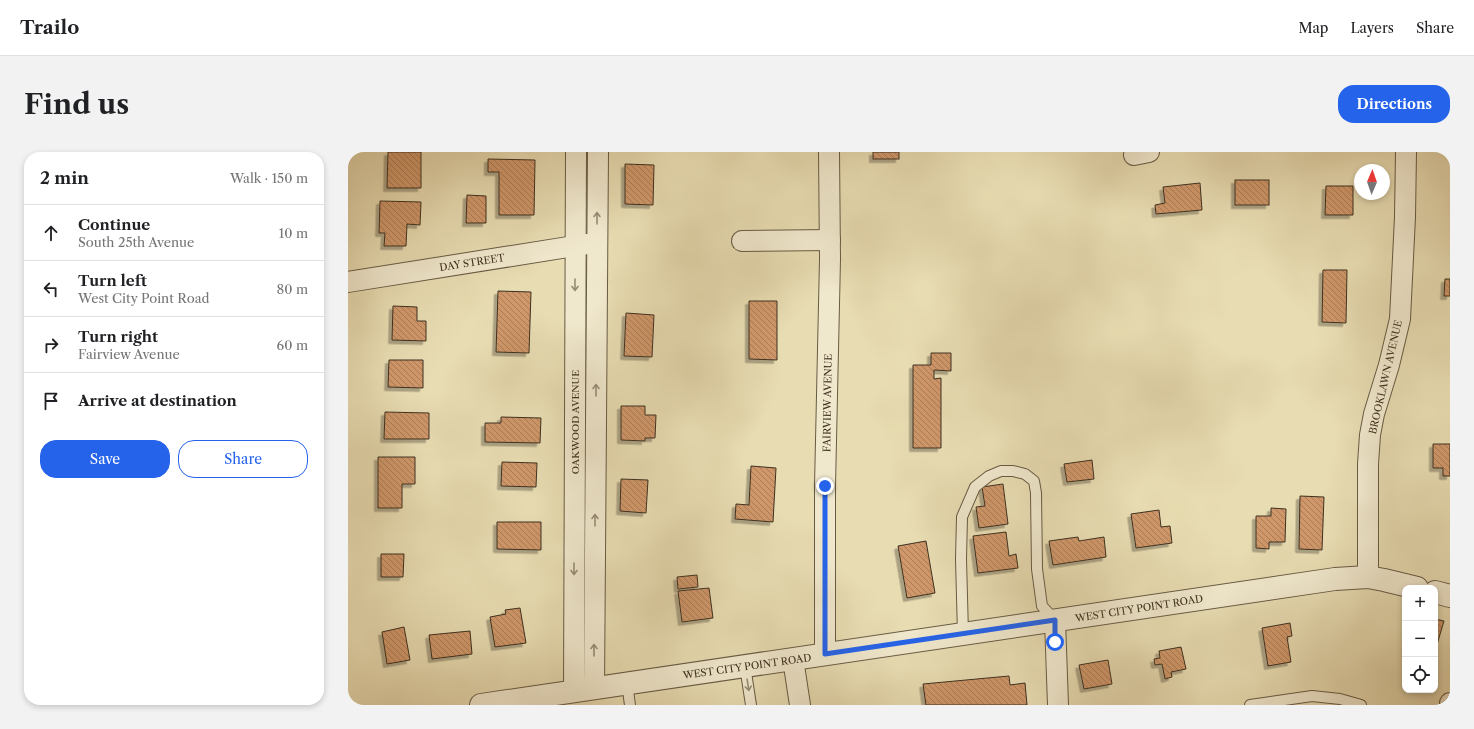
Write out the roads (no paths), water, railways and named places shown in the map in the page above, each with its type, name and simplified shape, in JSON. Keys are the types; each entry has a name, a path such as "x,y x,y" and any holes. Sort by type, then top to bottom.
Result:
{"street":[{"name":"OAKWOOD AVENUE","path":"576,152 575,246 584,690"},
{"name":"OAKWOOD AVENUE","path":"584,690 597,243 598,152"},
{"name":"FAIRVIEW AVENUE","path":"825,654 825,486 830,240 829,152"},
{"name":"BROOKLAWN AVENUE","path":"1368,577 1368,464 1370,435 1374,414 1389,365 1400,319 1405,217 1406,152"},
{"path":"742,241 830,240"},
{"name":"DAY STREET","path":"348,282 597,243"},
{"name":"WEST CITY POINT ROAD","path":"481,705 539,701 584,690 627,683 1320,581 1368,577 1405,585"},
{"path":"1438,593 1450,596"},
{"path":"1055,620 1058,705"},
{"path":"793,659 800,705"}],"lane":[{"path":"963,634 961,559 962,517 975,487 989,476 1001,471 1013,470 1025,474 1034,481 1036,493 1037,569 1042,606 1055,620"},
{"path":"745,666 751,705"},
{"path":"627,683 630,705"},
{"path":"1250,705 1312,696 1340,699 1361,705"}]}
